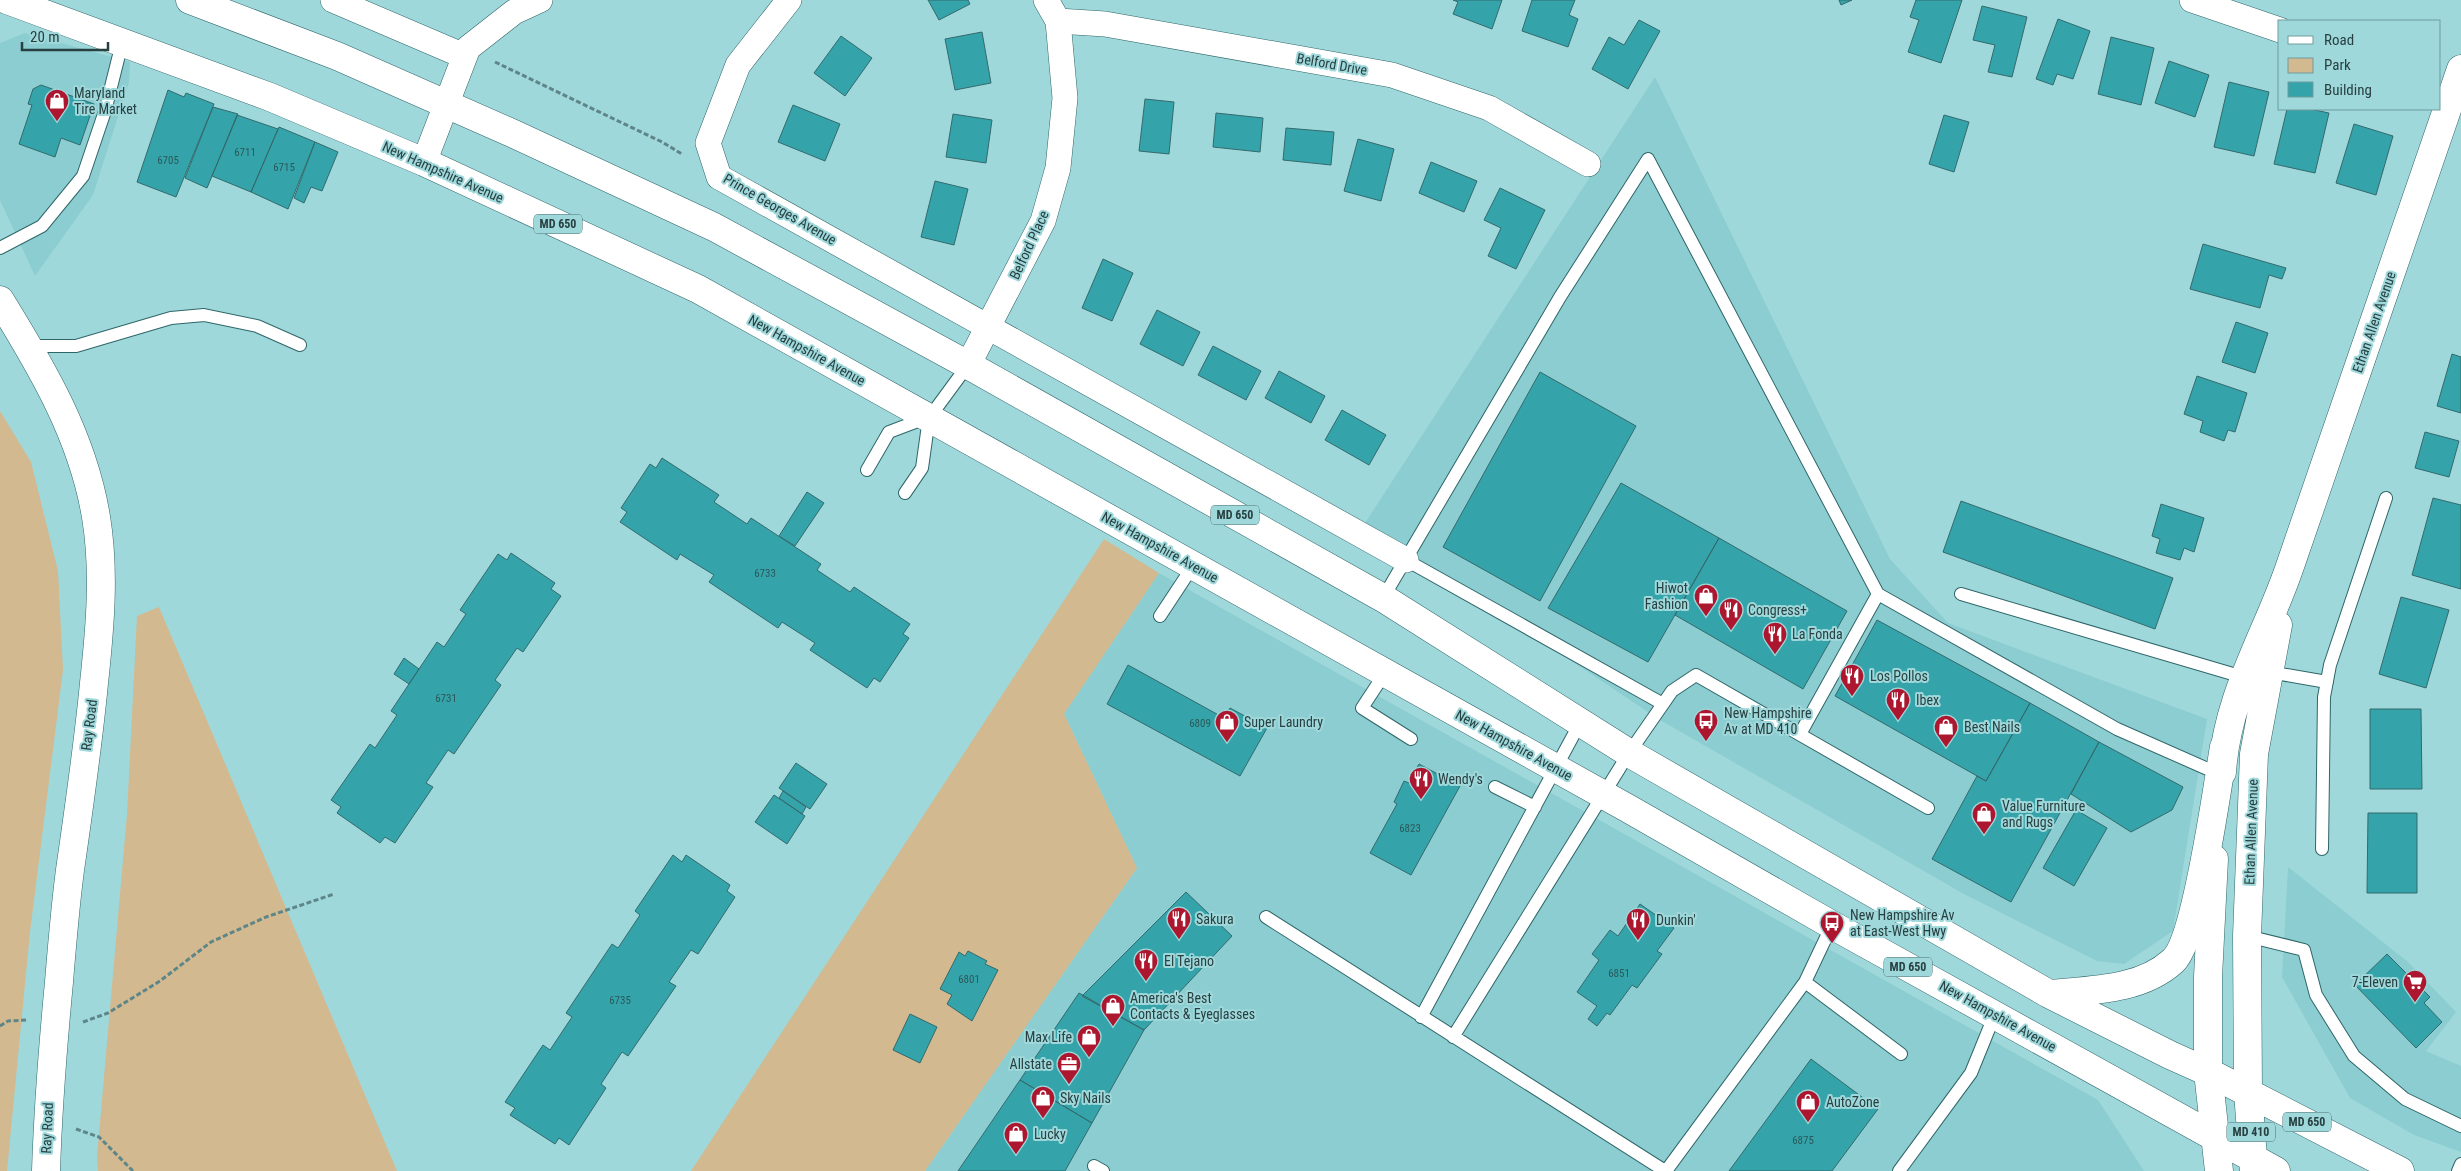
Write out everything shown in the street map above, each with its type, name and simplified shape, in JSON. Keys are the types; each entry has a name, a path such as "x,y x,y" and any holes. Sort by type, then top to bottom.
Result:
{"main road":[{"name":"New Hampshire Avenue","path":"7,0 270,98 424,162 698,289 1556,768 1832,925 2214,1136 2261,1167"},
{"name":"MD 650","path":"190,0 337,56 447,104 714,227 968,364 1383,598 1630,753 2049,994 2248,1092 2400,1171"},
{"name":"Ethan Allen Avenue","path":"2208,1072 2208,977 2212,869 2224,747 2256,675 2287,574 2454,85"},
{"name":"Ray Road","path":"0,300 54,390 85,470 96,517 101,575 99,638 88,741 68,888 48,1119 46,1171"},
{"name":"Ethan Allen Avenue","path":"2248,1092 2247,936 2256,675"},
{"path":"2049,994 2120,986 2137,981 2173,961 2183,948 2193,916 2224,747"},
{"name":"MD 410","path":"2208,1072 2219,1171"},
{"name":"MD 410","path":"2248,1092 2261,1167"}],"street":[{"path":"332,0 466,52"},
{"path":"424,162 466,52 514,12 540,0"},
{"name":"Prince Georges Avenue","path":"789,0 738,65 708,143 720,177 989,326"},
{"name":"Belford Place","path":"968,364 1043,221 1058,168 1065,98 1058,21 1046,0"},
{"path":"2192,0 2278,29"},
{"name":"Belford Drive","path":"1058,21 1104,24 1392,75 1488,108 1588,164"},
{"path":"989,326 1406,560"}],"lane":[{"path":"0,248 42,226 83,176 106,111 122,43"},
{"path":"1383,598 1560,298 1648,159 1878,594 2117,729 2219,774"},
{"path":"28,346 76,346 171,318 204,315 257,326 300,344"},
{"path":"905,493 922,468 929,418 968,364"},
{"path":"866,470 889,432 929,418"},
{"path":"2322,849 2324,697 2330,665 2386,498"},
{"path":"1406,560 1663,704"},
{"path":"1160,616 1193,566"},
{"path":"1800,734 1878,594"},
{"path":"1961,594 2256,675 2327,682"},
{"path":"1385,673 1362,708 1411,739"},
{"path":"1452,1037 1605,796 1630,753 1663,704 1672,691 1696,675 1928,808"},
{"path":"1421,1016 1580,723"},
{"path":"1495,787 1535,807"},
{"path":"1266,917 1665,1171 1805,982 1832,925"},
{"path":"2247,936 2304,950 2316,995 2354,1056 2404,1099 2461,1126"},
{"path":"1805,982 1901,1054"},
{"path":"1899,1171 1971,1073 1995,1014"},
{"path":"2458,1171 2461,1164"}],"path":[{"path":"466,52 662,142 720,177"},
{"path":"82,1023 108,1013 160,981 211,942 266,917 334,894"},
{"path":"0,1026 8,1021 27,1020"},
{"path":"48,1119 99,1137 133,1171"}],"shaded area":[{"path":"25,33 130,62 129,82 93,195 35,276 0,200 0,43"},
{"path":"1655,77 1890,559 1948,623 2207,719 2173,931 2124,964 2097,961 1964,894 1660,720 1365,523"},
{"path":"1159,573 2098,1100 2144,1171 925,1171 1137,868 1064,714"},
{"path":"2288,867 2408,962 2456,1012 2426,1051 2461,1066 2461,1152 2414,1135 2350,1098 2282,977"}],"green space":[{"path":"0,411 31,462 58,571 63,670 30,932 7,1171 0,1171"},
{"path":"1104,539 1159,573 1064,714 1137,868 925,1171 691,1171"},
{"path":"159,607 397,1171 98,1171 97,1157 127,814 137,616"}],"building":[{"path":"928,0 968,0 970,4 939,20"},
{"path":"1453,0 1502,0 1492,29 1453,14 1458,2"},
{"path":"1532,0 1575,0 1569,15 1578,19 1568,47 1522,31"},
{"path":"1839,0 1852,0 1841,5"},
{"path":"1916,0 1962,0 1941,63 1908,52 1919,20 1910,17"},
{"path":"1982,6 2027,17 2012,77 1988,72 1995,45 1973,40"},
{"path":"2058,19 2090,31 2073,79 2057,74 2053,85 2036,79"},
{"path":"1639,20 1660,31 1628,89 1592,69 1609,37 1624,45"},
{"path":"982,32 991,83 955,90 945,39"},
{"path":"841,36 872,58 845,96 814,73"},
{"path":"2111,37 2154,48 2141,105 2098,94"},
{"path":"2169,61 2209,75 2195,117 2155,103"},
{"path":"2229,82 2269,92 2254,156 2214,147"},
{"name":"Maryland Tire Market","path":"41,85 94,104 80,145 61,138 55,157 19,144 32,105 28,104 33,89"},
{"path":"168,90 184,97 186,93 214,104 176,197 137,182"},
{"path":"1145,99 1174,102 1169,154 1139,151"},
{"path":"793,105 840,124 825,161 778,142"},
{"path":"213,107 238,114 207,188 185,178"},
{"path":"2287,110 2315,110 2329,113 2315,173 2274,164"},
{"path":"1216,113 1263,118 1260,152 1213,147"},
{"path":"953,114 992,120 986,163 946,157"},
{"path":"237,115 278,129 251,192 212,176"},
{"path":"1944,115 1969,122 1954,172 1929,164"},
{"path":"2354,124 2393,136 2376,195 2336,183"},
{"path":"279,127 315,142 288,209 251,192"},
{"path":"1286,128 1334,132 1331,165 1283,160"},
{"path":"1358,139 1394,149 1381,201 1344,191"},
{"path":"315,142 338,152 322,191 311,187 304,203 294,198"},
{"path":"1431,162 1477,181 1464,212 1419,193"},
{"path":"935,181 968,189 954,245 921,237"},
{"path":"1500,188 1545,210 1516,269 1488,256 1501,228 1484,220"},
{"path":"2203,244 2286,268 2282,279 2269,275 2260,308 2190,289"},
{"path":"1103,259 1133,273 1112,321 1082,308"},
{"path":"1157,310 1200,332 1183,366 1140,344"},
{"path":"2236,322 2268,333 2255,373 2222,362"},
{"path":"1213,346 1261,371 1246,400 1198,375"},
{"path":"2452,354 2461,357 2461,413 2437,406"},
{"path":"1279,371 1325,396 1311,423 1265,398"},
{"path":"1540,372 1636,426 1540,601 1443,547"},
{"path":"2197,376 2247,393 2235,432 2228,430 2224,441 2200,432 2203,421 2184,414"},
{"path":"1342,410 1386,435 1369,465 1325,440"},
{"path":"2425,432 2459,441 2449,477 2415,468"},
{"path":"662,458 719,495 714,502 747,524 751,518 821,564 817,570 850,592 854,587 910,624 903,634 909,638 880,682 874,678 867,688 810,650 815,643 782,622 778,628 709,582 714,575 680,554 677,560 620,522 627,512 621,508 650,464 656,468"},
{"path":"1621,483 1719,538 1648,662 1548,608"},
{"path":"807,492 824,503 795,546 779,536"},
{"path":"2433,498 2461,505 2461,589 2412,575"},
{"path":"1961,501 2173,578 2155,629 1943,552"},
{"path":"2161,504 2204,518 2194,552 2184,548 2180,560 2156,553 2160,539 2152,536"},
{"path":"1719,538 1847,611 1803,689 1675,615"},
{"path":"511,553 555,583 551,589 561,596 523,652 517,648 495,680 501,685 454,754 448,750 426,783 433,787 395,843 385,837 380,843 337,813 341,807 331,800 370,744 375,748 397,715 391,711 437,642 444,647 466,614 460,610 498,554 507,560"},
{"path":"2401,597 2449,610 2426,688 2379,674"},
{"path":"1877,620 2030,703 1986,781 1835,696"},
{"path":"404,658 419,669 409,684 394,674"},
{"path":"1128,665 1224,718 1230,708 1267,728 1240,776 1107,704"},
{"path":"2030,703 2099,742 2011,902 1932,859 1977,776 1986,781"},
{"path":"2370,709 2421,709 2422,789 2370,789"},
{"path":"2099,742 2183,787 2172,810 2131,832 2071,794"},
{"path":"796,763 827,784 810,809 779,788"},
{"path":"1419,764 1460,786 1411,875 1370,853 1397,804 1394,802 1404,781 1409,783"},
{"path":"783,791 806,807 802,814 779,798"},
{"path":"774,795 805,816 787,844 755,822"},
{"path":"2076,810 2107,828 2074,886 2043,868"},
{"path":"2368,813 2417,813 2417,893 2367,893"},
{"path":"673,855 682,862 686,855 730,885 727,891 735,897 698,954 691,950 669,982 676,986 628,1056 622,1052 601,1084 606,1088 569,1145 559,1138 555,1144 510,1115 515,1108 505,1102 543,1045 550,1050 572,1017 566,1013 612,944 618,948 640,915 635,911"},
{"path":"1186,892 1232,936 1144,1030 1082,996"},
{"path":"1640,904 1674,928 1657,951 1662,954 1637,988 1632,985 1610,1015 1607,1013 1597,1026 1588,1019 1597,1006 1577,992 1599,960 1592,954 1610,930 1618,936"},
{"path":"968,951 987,961 985,964 998,970 972,1021 947,1004 952,995 940,989 959,952 965,956"},
{"path":"2387,954 2430,997 2424,1003 2442,1022 2416,1048 2355,985"},
{"path":"1079,993 1144,1030 1092,1123 1020,1080"},
{"path":"910,1014 937,1027 920,1063 893,1050"},
{"path":"1811,1059 1878,1109 1832,1171 1729,1171"},
{"path":"1020,1080 1092,1123 1065,1171 958,1171"}],"place":[{"name":"Maryland Tire Market","path":"57,122"},
{"name":"Hiwot Fashion","path":"1706,617"},
{"name":"Congress+","path":"1731,631"},
{"name":"La Fonda","path":"1775,655"},
{"name":"Los Pollos","path":"1852,697"},
{"name":"Ibex","path":"1898,721"},
{"name":"New Hampshire Av at MD 410","path":"1706,742"},
{"name":"Super Laundry","path":"1227,743"},
{"name":"Best Nails","path":"1946,748"},
{"name":"Wendy's","path":"1421,800"},
{"name":"Value Furniture and Rugs","path":"1984,835"},
{"name":"Sakura","path":"1179,940"},
{"name":"Dunkin'","path":"1638,941"},
{"name":"New Hampshire Av at East-West Hwy","path":"1832,944"},
{"name":"El Tejano","path":"1146,982"},
{"name":"7-Eleven","path":"2415,1003"},
{"name":"America's Best Contacts & Eyeglasses","path":"1113,1027"},
{"name":"Max Life","path":"1089,1058"},
{"name":"Allstate","path":"1069,1085"},
{"name":"Sky Nails","path":"1043,1119"},
{"name":"AutoZone","path":"1808,1123"},
{"name":"Lucky","path":"1016,1155"}]}
